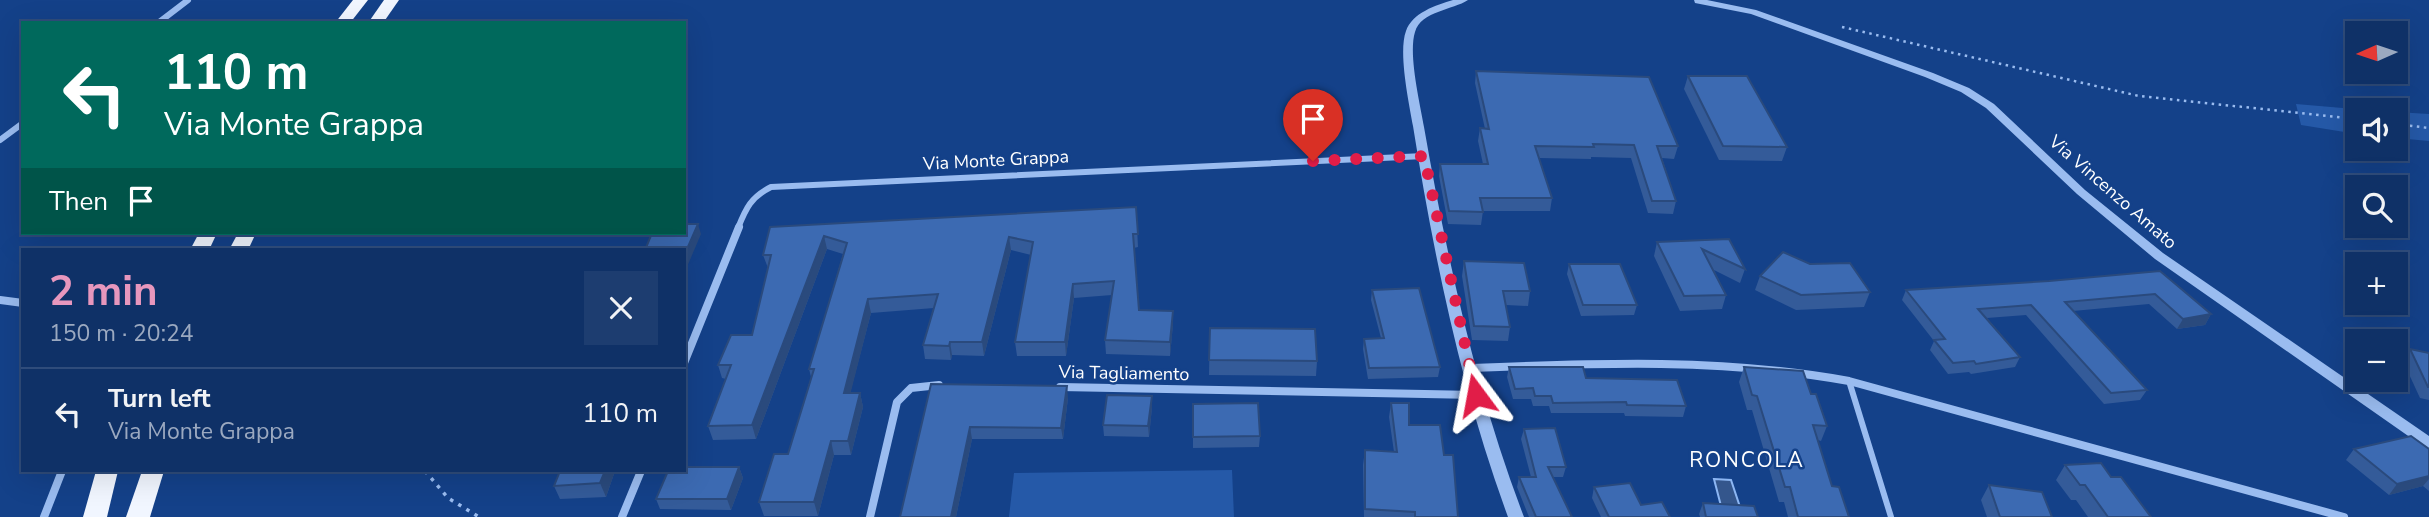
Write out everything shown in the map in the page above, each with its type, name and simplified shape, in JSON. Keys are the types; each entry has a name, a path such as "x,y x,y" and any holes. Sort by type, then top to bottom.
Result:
{"highway":[{"path":"344,21 361,0"},
{"path":"376,21 392,0"},
{"path":"95,517 107,472"},
{"path":"138,517 153,472"}],"street":[{"path":"161,21 188,0"},
{"path":"1463,0 1422,18 1411,30 1408,53 1424,156 1476,395 1516,517"},
{"path":"1689,0 1703,0"},
{"name":"Via Vincenzo Amato","path":"1731,0 1753,12"},
{"name":"Via Vincenzo Amato","path":"1698,1 1753,12 1965,90 1990,106 2081,192 2152,250 2429,443"},
{"path":"0,140 21,124"},
{"name":"Via Monte Grappa","path":"686,358 748,204 757,194 771,187 1424,156"},
{"path":"0,300 21,303"},
{"path":"1470,368 1637,363 1727,363 1769,367 1849,381 2344,517"},
{"path":"870,517 897,402 911,388 944,385"},
{"name":"Via Tagliamento","path":"1056,387 1476,395"},
{"path":"44,517 62,472"},
{"path":"622,517 641,472"}],"lane":[{"path":"1849,381 1891,517"}],"path":[{"path":"1837,26 2139,96 2345,118"},
{"path":"2408,125 2429,128"},
{"path":"426,472 447,498 479,517"}],"shaded area":[{"path":"2296,104 2345,108 2345,132 2301,125"},
{"path":"2408,113 2429,114 2429,141 2408,139"},
{"path":"1232,470 1234,517 1009,517 1014,473"},
{"path":"1714,479 1731,480 1740,507 1721,506"}],"building":[{"path":"1476,71 1649,77 1678,146 1657,146 1676,201 1652,201 1634,145 1535,146 1552,198 1480,198 1483,212 1449,211 1440,164 1488,164 1480,128 1489,129"},
{"path":"1688,76 1747,76 1787,147 1723,146"},
{"path":"1136,207 1138,234 1133,234 1139,310 1173,311 1170,342 1105,340 1114,281 1073,284 1065,342 1015,342 1033,242 1009,237 982,342 950,342 949,346 923,345 938,294 868,299 844,393 860,393 848,441 831,441 814,502 759,502 774,454 788,454 814,369 809,369 847,243 824,236 752,425 708,426 731,365 718,365 731,335 752,335 771,255 763,255 770,227"},
{"path":"686,224 698,224 686,251 686,248 646,248 651,235 686,235"},
{"path":"1729,239 1745,269 1702,249 1726,295 1684,296 1657,242"},
{"path":"1783,252 1810,264 1850,263 1870,292 1801,295 1760,276"},
{"path":"1464,261 1524,263 1530,291 1503,291 1510,327 1474,326"},
{"path":"1569,264 1620,264 1637,305 1583,305"},
{"path":"2160,271 2211,314 2183,319 2155,294 2065,302 2147,390 2111,393 2031,305 1978,309 2020,357 1976,364 1974,361 1953,363 1934,340 1945,339 1906,290 2049,281"},
{"path":"1419,288 1440,367 1369,368 1364,339 1384,338 1372,290"},
{"path":"1210,328 1315,329 1317,361 1209,360"},
{"path":"2410,349 2429,353 2429,387 2428,387"},
{"path":"1509,367 1583,367 1586,378 1677,380 1686,406 1627,405 1626,402 1553,403 1551,396 1535,396 1533,388 1515,389"},
{"path":"1744,367 1803,371 1811,394 1816,394 1827,426 1813,425 1832,486 1839,487 1849,517 1798,517 1790,487 1785,487 1757,396 1752,395"},
{"path":"931,384 1067,386 1061,428 970,427 951,517 900,517"},
{"path":"1107,395 1152,396 1148,426 1103,425"},
{"path":"1258,403 1260,436 1193,437 1193,404"},
{"path":"1391,403 1409,403 1409,425 1440,425 1444,455 1453,455 1458,517 1415,517 1415,512 1365,509 1365,450 1397,452"},
{"path":"1555,428 1566,467 1548,467 1572,517 1536,517 1519,477 1536,477 1524,429"},
{"path":"2411,436 2429,449 2429,476 2397,484 2354,449"},
{"path":"2101,463 2111,477 2121,477 2151,517 2108,517 2085,485 2080,485 2065,465"},
{"path":"686,467 739,467 727,499 656,499 668,472 686,472"},
{"path":"560,472 605,472 600,483 554,486"},
{"path":"1630,483 1641,505 1662,502 1670,517 1609,517 1594,487"},
{"path":"1989,485 2042,492 2052,517 2000,517"},
{"path":"1703,503 1754,506 1758,517 1706,517"}],"district":[{"name":"RONCOLA","path":"1747,460"}],"route":[{"path":"1313,161 1424,156 1476,395"}]}
